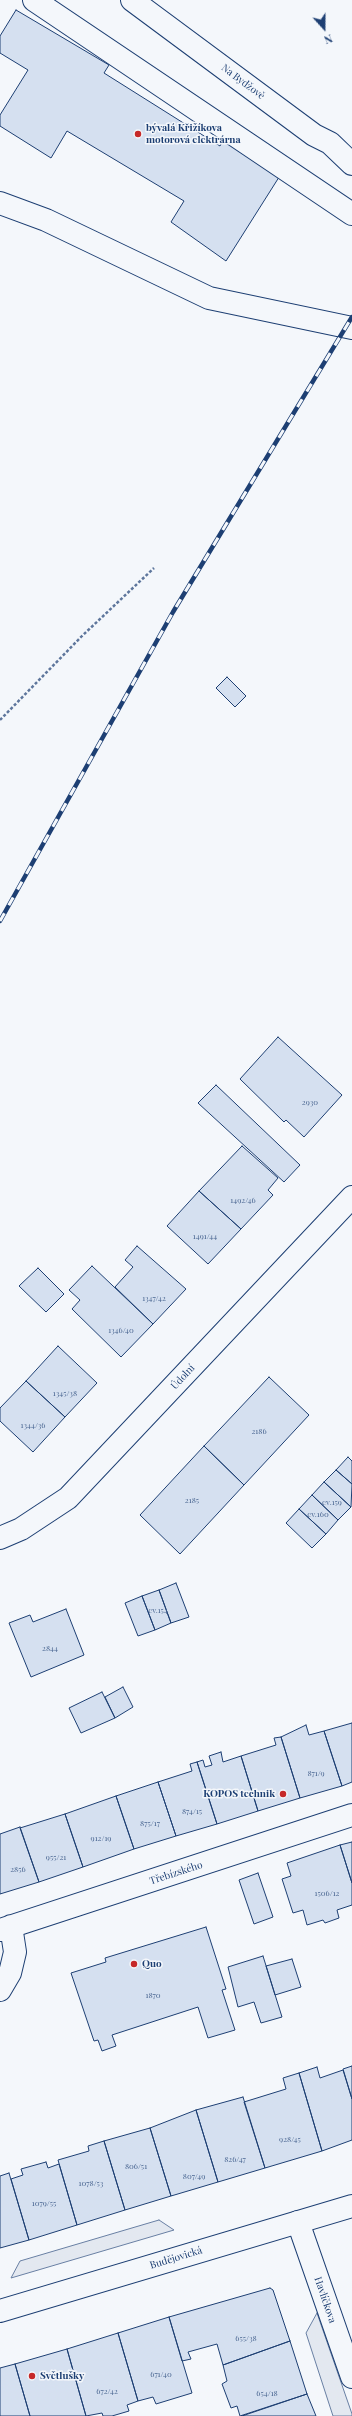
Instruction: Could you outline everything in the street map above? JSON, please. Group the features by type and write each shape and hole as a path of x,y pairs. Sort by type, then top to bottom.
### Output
{"street":[{"path":"34,0 352,214"},
{"name":"Na Bydžově","path":"132,0 314,135 330,143 352,164"},
{"path":"0,203 46,220 209,298 352,328"},
{"name":"Údolní","path":"0,1538 21,1529 68,1498 352,1197"},
{"name":"Třebízského","path":"6,1928 352,1815"},
{"path":"0,1990 10,1972 15,1952 6,1928"},
{"name":"Budějovická","path":"0,2311 352,2206"},
{"name":"Havlíčkova","path":"298,2222 352,2377"}],"path":[{"path":"0,720 82,636 154,568"}],"shaded area":[{"path":"159,2220 174,2230 11,2278 20,2261"},
{"path":"317,2313 352,2416 333,2416 306,2333"}],"building":[{"name":"bývalá Křižíkova motorová elektrárna","path":"16,10 109,65 104,73 220,146 224,138 281,174 226,261 171,222 184,201 67,131 51,158 0,126 0,115 28,70 0,53 0,36"},
{"path":"227,677 246,696 235,707 216,688"},
{"path":"278,1037 342,1095 304,1137 286,1120 284,1122 240,1079"},
{"path":"216,1085 300,1165 284,1182 198,1103"},
{"path":"242,1146 278,1178 268,1190 273,1195 241,1229 199,1191"},
{"path":"199,1191 241,1229 208,1264 167,1226"},
{"path":"137,1246 186,1289 153,1324 115,1287 133,1267 125,1260"},
{"path":"92,1266 153,1324 121,1357 72,1309 80,1300 69,1290"},
{"path":"38,1268 64,1294 46,1312 19,1286"},
{"path":"58,1346 97,1383 65,1417 26,1381"},
{"path":"269,1377 309,1415 244,1485 204,1446"},
{"path":"26,1381 65,1417 33,1452 0,1421 0,1408"},
{"path":"204,1446 244,1485 180,1554 140,1515"},
{"path":"348,1457 352,1461 352,1484 336,1470"},
{"path":"336,1470 352,1484 351,1507 324,1482"},
{"path":"324,1482 351,1507 338,1520 312,1495"},
{"path":"312,1495 338,1520 326,1534 299,1509"},
{"path":"299,1509 326,1534 312,1548 286,1523"},
{"path":"176,1583 189,1617 171,1623 159,1590"},
{"path":"159,1590 171,1623 155,1630 142,1596"},
{"path":"142,1596 155,1630 138,1636 125,1603"},
{"path":"66,1609 84,1655 31,1677 9,1623 30,1615 33,1622"},
{"path":"123,1687 133,1707 115,1718 105,1697"},
{"path":"102,1692 115,1718 81,1733 69,1708"},
{"path":"352,1723 352,1782 342,1786 324,1731"},
{"path":"306,1725 309,1735 324,1731 342,1786 300,1798 281,1737"},
{"path":"281,1737 300,1798 258,1811 241,1756 276,1745 274,1738"},
{"path":"221,1752 223,1762 241,1756 258,1811 217,1824 197,1762 203,1760 205,1767 212,1765 209,1756"},
{"path":"197,1762 217,1824 176,1836 158,1782 192,1771 190,1764"},
{"path":"158,1782 176,1836 134,1849 116,1796"},
{"path":"116,1796 134,1849 83,1867 65,1814"},
{"path":"65,1814 83,1867 39,1882 20,1828"},
{"path":"20,1827 39,1882 0,1894 0,1834"},
{"path":"352,1842 352,1883 340,1845"},
{"path":"340,1845 352,1883 352,1905 337,1910 339,1918 325,1923 323,1920 307,1925 303,1910 293,1913 282,1879 291,1876 287,1863"},
{"path":"258,1873 273,1917 254,1924 239,1880"},
{"path":"206,1927 226,1989 222,1990 235,2030 208,2038 198,2007 112,2035 116,2046 102,2051 98,2040 94,2041 71,1973 106,1962 105,1958"},
{"path":"263,1956 282,2017 261,2023 254,2002 238,2007 228,1967"},
{"path":"292,1959 301,1987 275,1995 266,1966"},
{"path":"352,2066 352,2099 343,2069"},
{"path":"317,2067 320,2078 343,2070 352,2099 352,2140 322,2151 299,2073"},
{"path":"299,2073 322,2151 265,2168 244,2102 286,2089 283,2078"},
{"path":"243,2097 265,2168 218,2182 196,2110"},
{"path":"196,2110 218,2182 171,2196 150,2128"},
{"path":"150,2128 171,2196 125,2210 104,2141"},
{"path":"104,2141 125,2210 77,2225 58,2160 89,2151 88,2146"},
{"path":"46,2162 48,2168 59,2164 77,2225 29,2240 11,2179 23,2175 21,2169"},
{"path":"9,2173 29,2240 0,2248 0,2176"},
{"path":"270,2288 273,2290 290,2341 223,2365 217,2344 188,2352 191,2359 182,2361 169,2317"},
{"path":"169,2317 192,2393 156,2404 153,2397 138,2401 118,2333"},
{"path":"118,2333 138,2401 127,2405 129,2411 112,2416 103,2416 102,2413 86,2416 67,2349"},
{"path":"290,2341 307,2394 240,2416 237,2406 231,2408 222,2384 227,2381 223,2365"},
{"path":"67,2349 86,2416 30,2416 15,2364"},
{"path":"15,2364 30,2416 0,2416 0,2368"},
{"path":"307,2394 316,2416 242,2416"}],"railway":[{"path":"0,921 173,612 352,317"}],"place":[{"name":"bývalá Křižíkova motorová elektrárna","path":"138,134"},
{"name":"KOPOS technik","path":"283,1794"},
{"name":"Quo","path":"134,1964"},
{"name":"Světlušky","path":"32,2376"}]}
